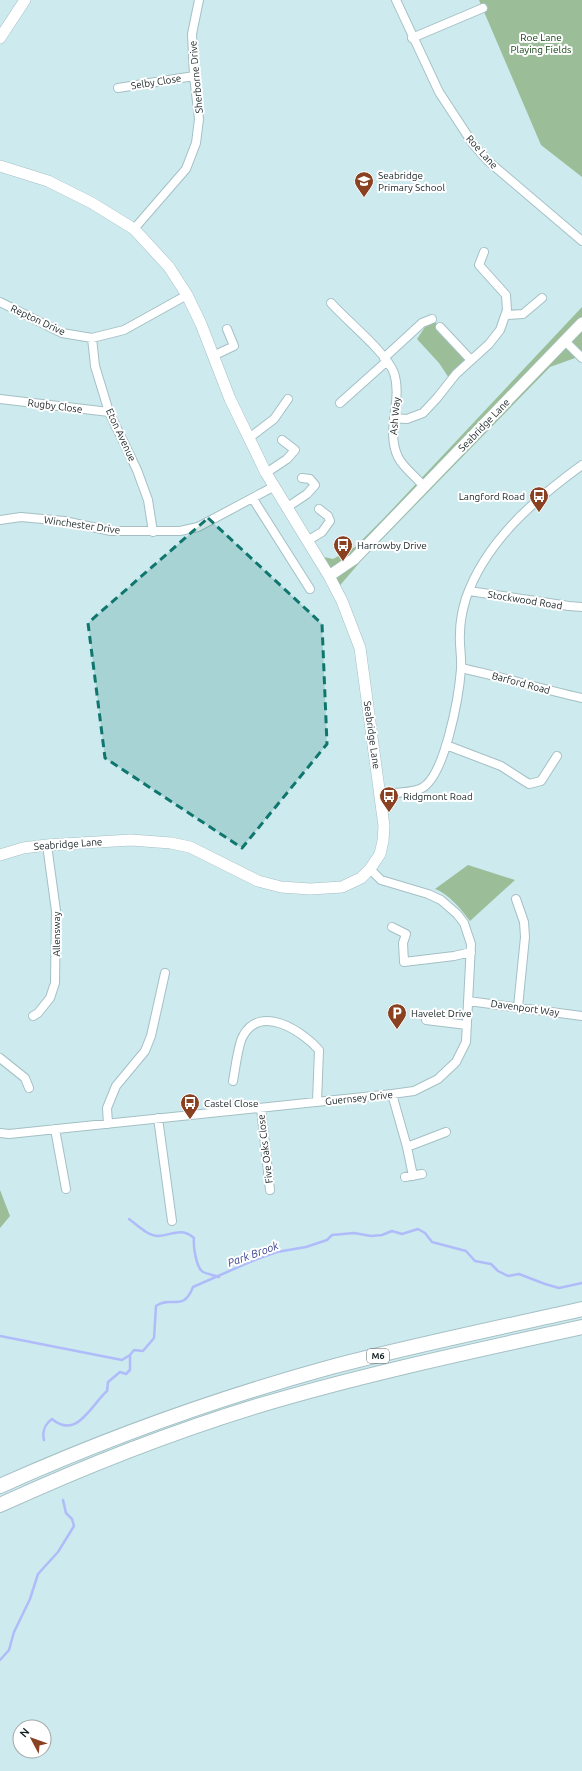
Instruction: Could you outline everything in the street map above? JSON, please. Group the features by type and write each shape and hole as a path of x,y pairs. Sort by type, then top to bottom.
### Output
{"highway":[{"name":"M6","path":"0,1486 72,1455 178,1414 331,1367 582,1309"},
{"name":"M6","path":"0,1505 76,1472 186,1429 258,1406 440,1359 582,1327"}],"street":[{"path":"1,34 25,0"},
{"name":"Sherborne Drive","path":"134,229 186,169 196,143 199,119 194,76 192,34 199,0"},
{"name":"Roe Lane","path":"396,0 412,38 439,92 473,144 488,161 582,241"},
{"path":"412,38 483,8"},
{"name":"Selby Close","path":"118,88 194,76"},
{"path":"0,166 48,181 92,203 134,229 169,267 187,295 201,324 230,399 273,487 329,576"},
{"path":"394,418 407,419 423,413 438,398 456,374 489,344 500,330 506,315 506,295 479,265 484,252"},
{"name":"Repton Drive","path":"0,302 62,333 92,338 124,330 187,295"},
{"path":"506,315 523,314 542,298"},
{"name":"Ash Way","path":"331,303 386,360 393,372 396,383 392,432 398,457 404,467 424,487"},
{"path":"340,403 386,360 422,323 432,319"},
{"name":"Seabridge Lane","path":"0,855 24,848 47,845 131,840 171,843 190,847 258,881 281,887 342,887 361,878 370,869 380,854 384,841 381,794 360,648 342,601 329,576 354,559 582,323"},
{"path":"440,327 470,360"},
{"path":"213,356 234,346 228,329"},
{"name":"Eton Avenue","path":"92,338 96,366 109,412 138,470 148,500 153,532"},
{"path":"565,342 582,358"},
{"name":"Rugby Close","path":"0,399 109,412"},
{"path":"249,438 274,419 288,399"},
{"path":"266,473 287,460 295,450 282,440"},
{"path":"381,794 420,789 433,778 446,745 455,710 461,668 460,631 469,591 474,578 488,554 507,530 558,483 582,465"},
{"path":"286,508 307,494 315,485 310,479 302,478"},
{"name":"Winchester Drive","path":"0,520 21,517 64,521 111,531 180,531 198,527 273,487"},
{"path":"253,499 310,589"},
{"path":"306,541 322,532 330,521 328,516 319,509"},
{"name":"Stockwood Road","path":"469,591 568,606 582,606"},
{"name":"Barford Road","path":"461,668 582,698"},
{"path":"446,745 501,766 529,784 541,782 557,756"},
{"name":"Allensway","path":"33,1016 38,1013 50,998 55,983 56,911 47,845"},
{"name":"Guernsey Drive","path":"0,1132 9,1134 392,1094 414,1091 438,1079 456,1062 466,1042 471,944 464,923 457,914 441,900 428,894 381,880 370,869"},
{"path":"516,899 524,922 525,937 518,1007"},
{"path":"392,926 406,934 403,943 404,962 454,956 471,952"},
{"path":"108,1124 107,1108 116,1086 146,1051 151,1036 165,973"},
{"name":"Davenport Way","path":"468,1001 582,1016"},
{"path":"426,1020 467,1025"},
{"path":"233,1081 243,1036 250,1027 264,1021 281,1023 301,1033 319,1050 317,1102"},
{"path":"0,1058 25,1078 29,1088"},
{"path":"392,1094 408,1147 409,1176 422,1174"},
{"name":"Five Oaks Close","path":"261,1108 270,1190"},
{"path":"158,1118 172,1221"},
{"path":"55,1129 66,1189"},
{"path":"408,1147 446,1132"}],"highlighted area":[{"path":"208,518 322,624 327,744 242,848 105,758 88,623"}],"green space":[{"name":"Roe Lane Playing Fields","path":"479,0 582,0 582,177 541,145"},
{"path":"582,307 582,352 575,358 550,367 360,562 336,590 318,560 324,557 333,559 355,547"},
{"path":"432,319 470,359 451,381 439,363 417,339 427,321"},
{"path":"468,865 515,880 470,921 450,898 435,889"},
{"path":"0,1190 10,1216 0,1228"}],"waterway":[{"path":"129,1219 143,1230 154,1236 181,1232 194,1238 198,1266 203,1272 219,1277"},
{"name":"Park Brook","path":"44,1440 43,1434 45,1428 52,1419 61,1424 69,1425 76,1423 89,1412 107,1391 108,1382 120,1372 126,1374 130,1370 130,1355 134,1350 143,1351 154,1338 156,1306 167,1302 181,1302 189,1295 193,1287 252,1261 277,1252 306,1247 327,1240 332,1235 354,1233 371,1236 382,1235 392,1231 402,1234 418,1229 425,1233 432,1242 466,1251 475,1261 491,1264 498,1271 508,1276 519,1274 559,1288 582,1283"},
{"path":"0,1336 122,1360 130,1355"},
{"name":"Park Brook","path":"0,1660 9,1650 14,1632 30,1599 38,1574 58,1552 74,1526 72,1519 66,1513 63,1500"}],"place":[{"name":"Seabridge Primary School","path":"364,198"},
{"name":"Langford Road","path":"539,513"},
{"name":"Harrowby Drive","path":"343,562"},
{"name":"Ridgmont Road","path":"389,813"},
{"name":"Havelet Drive","path":"397,1030"},
{"name":"Castel Close","path":"190,1120"}]}
